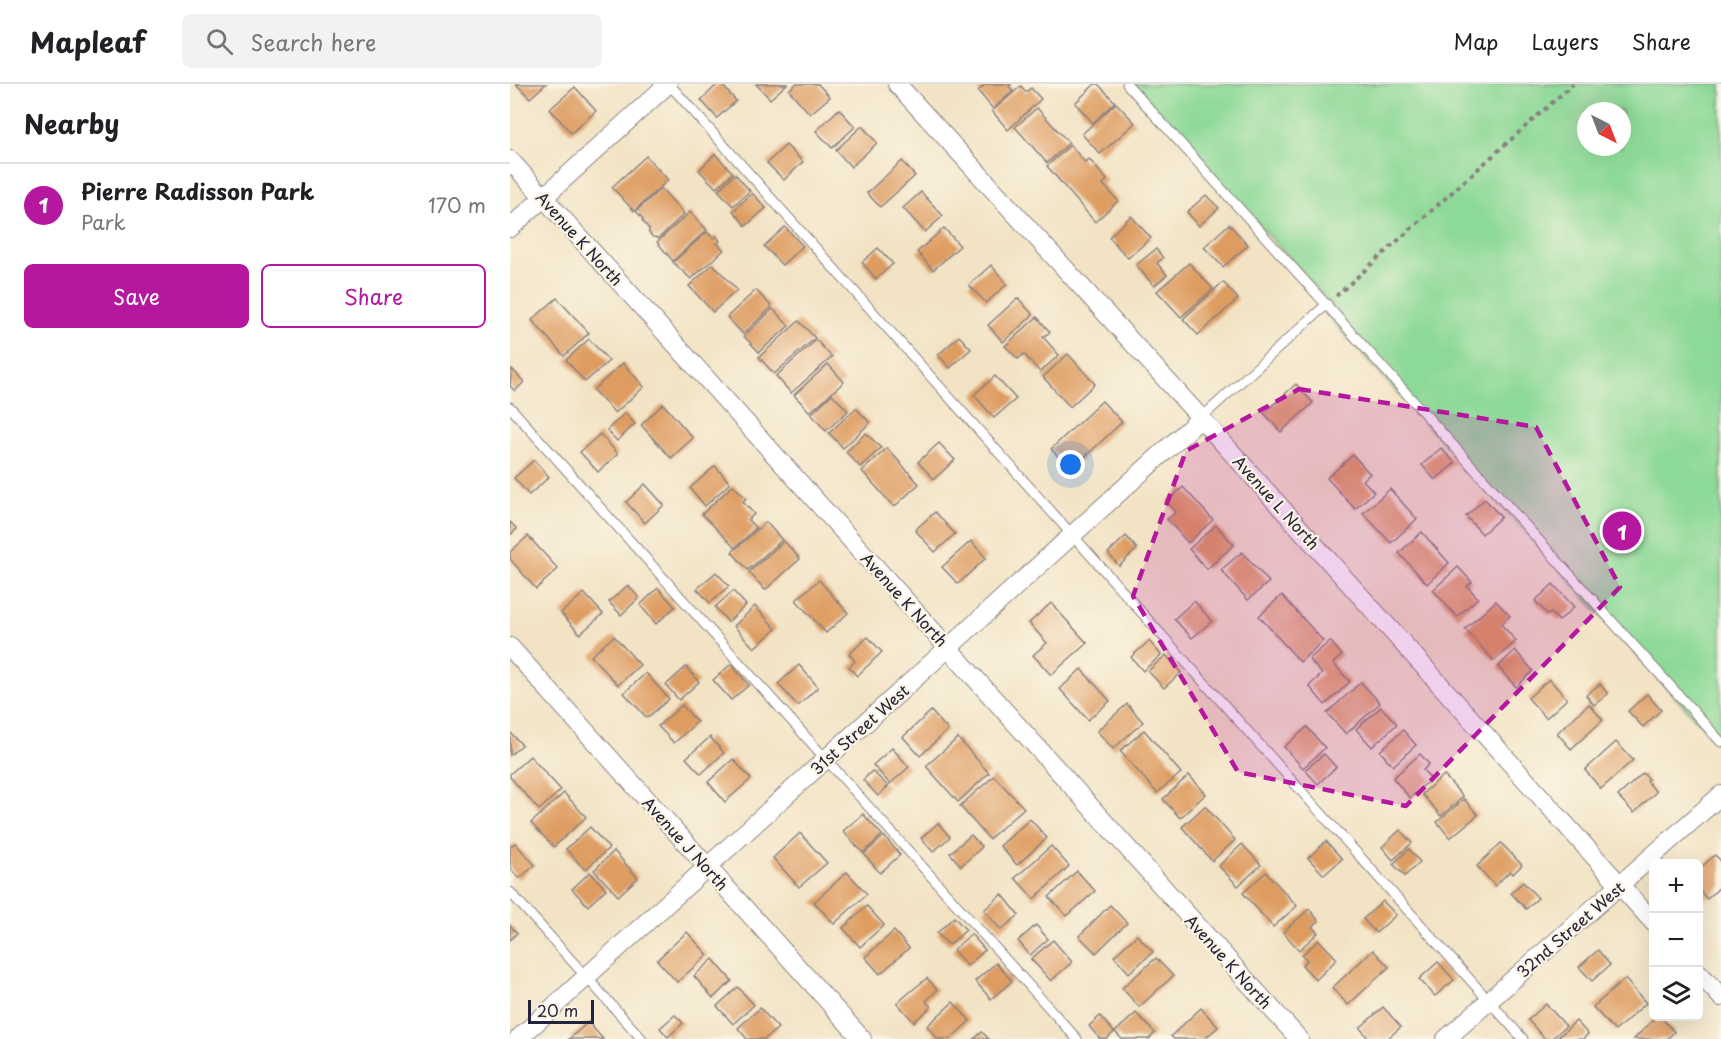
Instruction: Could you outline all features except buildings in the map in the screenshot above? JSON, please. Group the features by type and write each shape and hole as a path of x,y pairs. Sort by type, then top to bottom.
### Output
{"street":[{"path":"510,228 668,84"},
{"name":"Avenue L North","path":"897,84 1201,418 1649,918"},
{"name":"Avenue K North","path":"510,160 1299,1039"},
{"name":"31st Street West","path":"518,1039 1201,418"},
{"name":"Avenue J North","path":"510,647 862,1039"},
{"name":"32nd Street West","path":"1446,1039 1721,795"},
{"path":"1703,977 1721,997"}],"lane":[{"path":"668,84 1523,1039"},
{"path":"1127,84 1721,742"},
{"path":"1201,418 1327,304"},
{"path":"510,406 1077,1039"},
{"path":"510,892 642,1039"}],"path":[{"path":"1327,304 1572,84"}],"highlighted area":[{"path":"1299,389 1536,427 1620,587 1406,806 1238,772 1133,596 1186,451"}],"green space":[{"path":"1133,84 1721,84 1721,747 1326,314 1333,307"}],"place":[{"name":"Pierre Radisson Park","path":"1622,531"}]}
